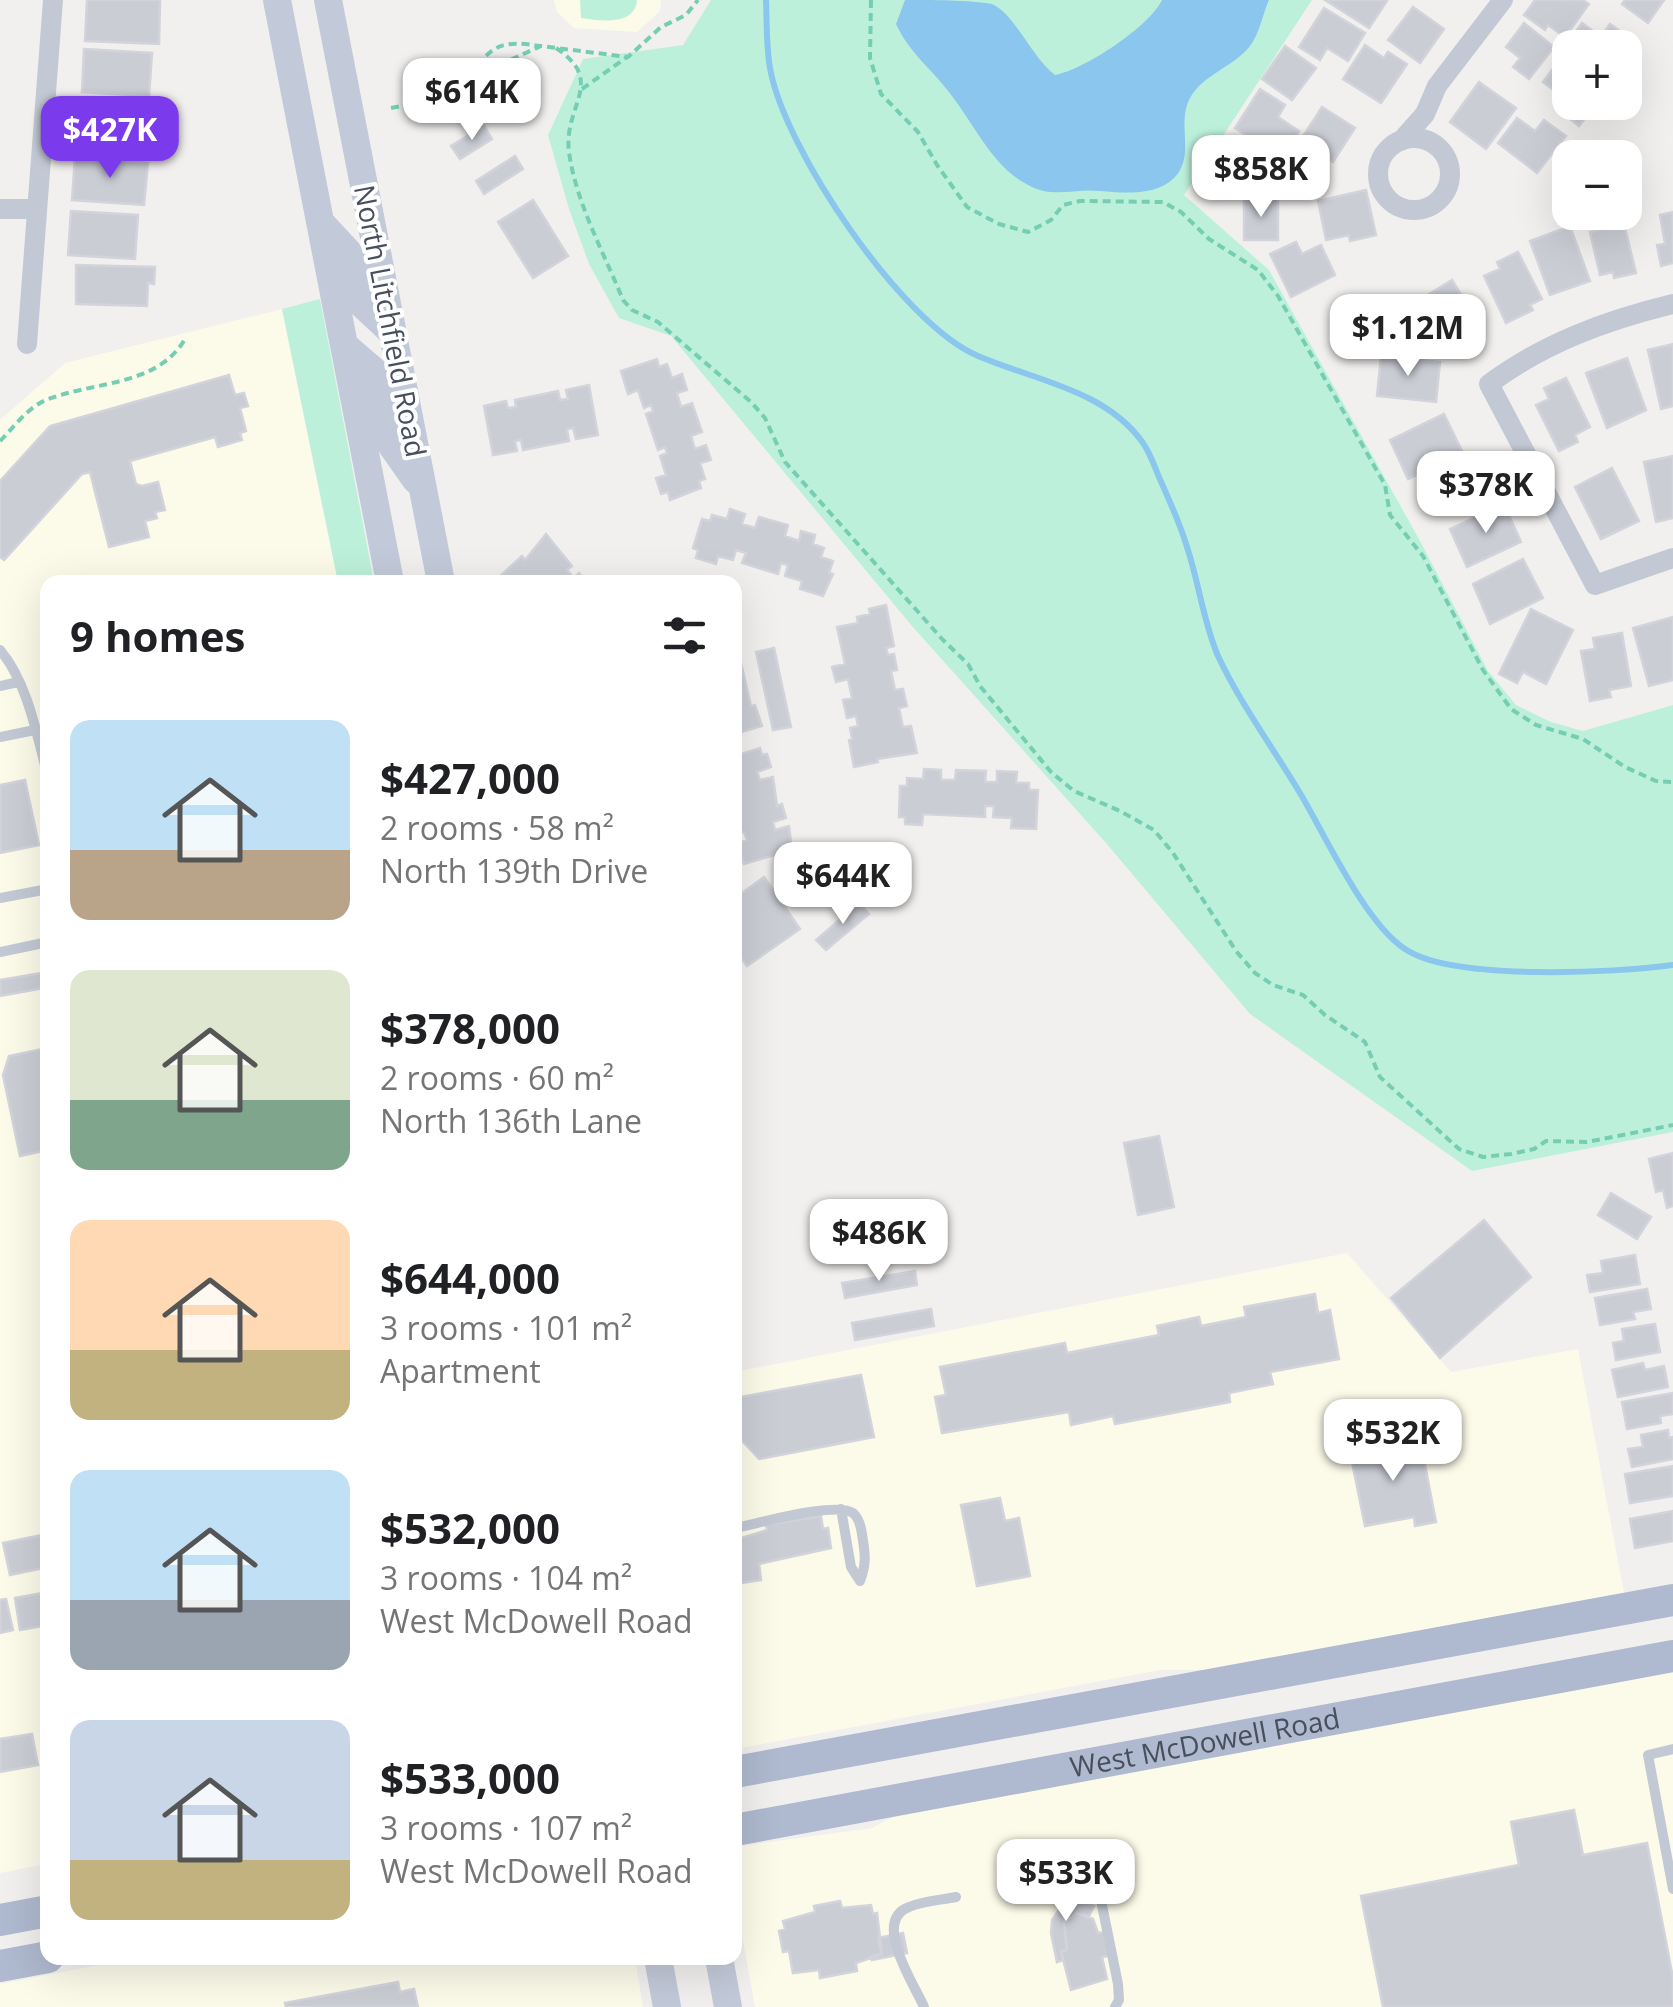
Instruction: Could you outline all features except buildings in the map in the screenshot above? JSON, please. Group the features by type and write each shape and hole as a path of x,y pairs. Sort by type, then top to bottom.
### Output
{"main road":[{"name":"North Litchfield Road","path":"278,0 389,575"},
{"name":"North Litchfield Road","path":"328,0 440,575"},
{"path":"320,222 348,252 361,303 392,332"},
{"path":"345,346 374,372 382,391 392,446 423,489"},
{"name":"West McDowell Road","path":"742,1771 1673,1600"},
{"name":"West McDowell Road","path":"742,1829 1673,1656"},
{"path":"1308,1667 1320,1722"},
{"path":"0,1920 40,1912"},
{"path":"0,1966 40,1958"},
{"path":"659,1965 667,2007"},
{"path":"719,1965 728,2007"}],"street":[{"path":"27,344 53,0"},
{"path":"1425,114 1437,146 1448,161 1448,186 1434,205 1409,210 1388,198 1378,178 1383,157 1425,114 1437,86 1502,0"},
{"path":"1400,141 1420,138 1437,146"},
{"path":"0,209 36,209"},
{"path":"1673,304 1629,314 1576,334 1518,362 1490,384 1595,585 1673,558"}],"lane":[{"path":"0,650 11,663 40,748"},
{"path":"0,686 18,682"},
{"path":"0,737 35,730"},
{"path":"0,898 40,890"},
{"path":"0,952 40,944"},
{"path":"742,1527 841,1509 854,1514 860,1523 867,1562 860,1580 851,1568 841,1509"},
{"path":"1673,1748 1648,1754 1673,1889"},
{"path":"1093,1861 1118,1984 1119,2000 1115,2007"},
{"path":"924,2007 904,1972 893,1928 898,1914 907,1907 956,1896"}],"path":[{"path":"582,90 661,27 686,15 698,0"},
{"path":"871,0 870,58 882,94 918,132 967,207 999,224 1028,232 1052,220 1063,205 1080,201 1162,202 1182,212 1209,239 1258,270 1278,296 1385,485 1390,515 1423,556 1483,670 1511,709 1536,725 1583,740 1656,781 1673,782"},
{"path":"470,77 482,57 499,45 517,42 628,57"},
{"path":"392,108 416,103 541,46"},
{"path":"556,48 574,60 582,74 582,90 570,118 569,150 578,191 623,300 632,310 658,322 766,418 785,462 968,664 980,686 1051,772 1074,791 1154,830 1174,853 1236,951 1255,973 1273,985 1302,995 1365,1042 1380,1076 1459,1149 1482,1157 1510,1154 1534,1149 1546,1141 1587,1142 1673,1125"},
{"path":"0,441 44,400 155,371 178,352 185,339"}],"shaded area":[{"path":"554,0 661,0 660,11 637,32 574,28 557,12"},
{"path":"282,309 337,575 40,575 40,1865 0,1873 0,420 65,363"},
{"path":"1347,1253 1451,1372 1578,1349 1624,1593 1215,1670 1160,1670 742,1748 742,1371"},
{"path":"1673,1670 1673,2007 755,2007 742,1936 742,1846 872,1828 906,1810"},
{"path":"99,1965 636,1965 643,2007 0,2007 0,1984"}],"green space":[{"path":"580,0 637,0 635,8 624,18 607,20 581,18"},
{"path":"711,0 1312,0 1184,195 1269,270 1488,671 1516,705 1551,722 1583,731 1673,705 1673,1132 1472,1171 1250,1014 1106,843 912,626 671,336 619,318 589,264 548,135 583,59 683,45"},
{"path":"320,299 373,575 337,575 282,309"}],"water":[{"path":"905,0 992,4 1009,17 1055,75 1082,65 1115,45 1144,22 1162,0 1269,0 1246,51 1203,82 1190,98 1185,118 1184,160 1174,178 1149,191 1129,193 1049,192 1032,187 1007,170 901,34 896,24"}],"waterway":[{"path":"766,0 770,68 780,102 822,186 882,272 948,338 978,356 1089,399 1128,425 1143,443 1181,529 1218,656 1347,877 1390,937 1428,959 1495,970 1575,972 1673,965"}]}
